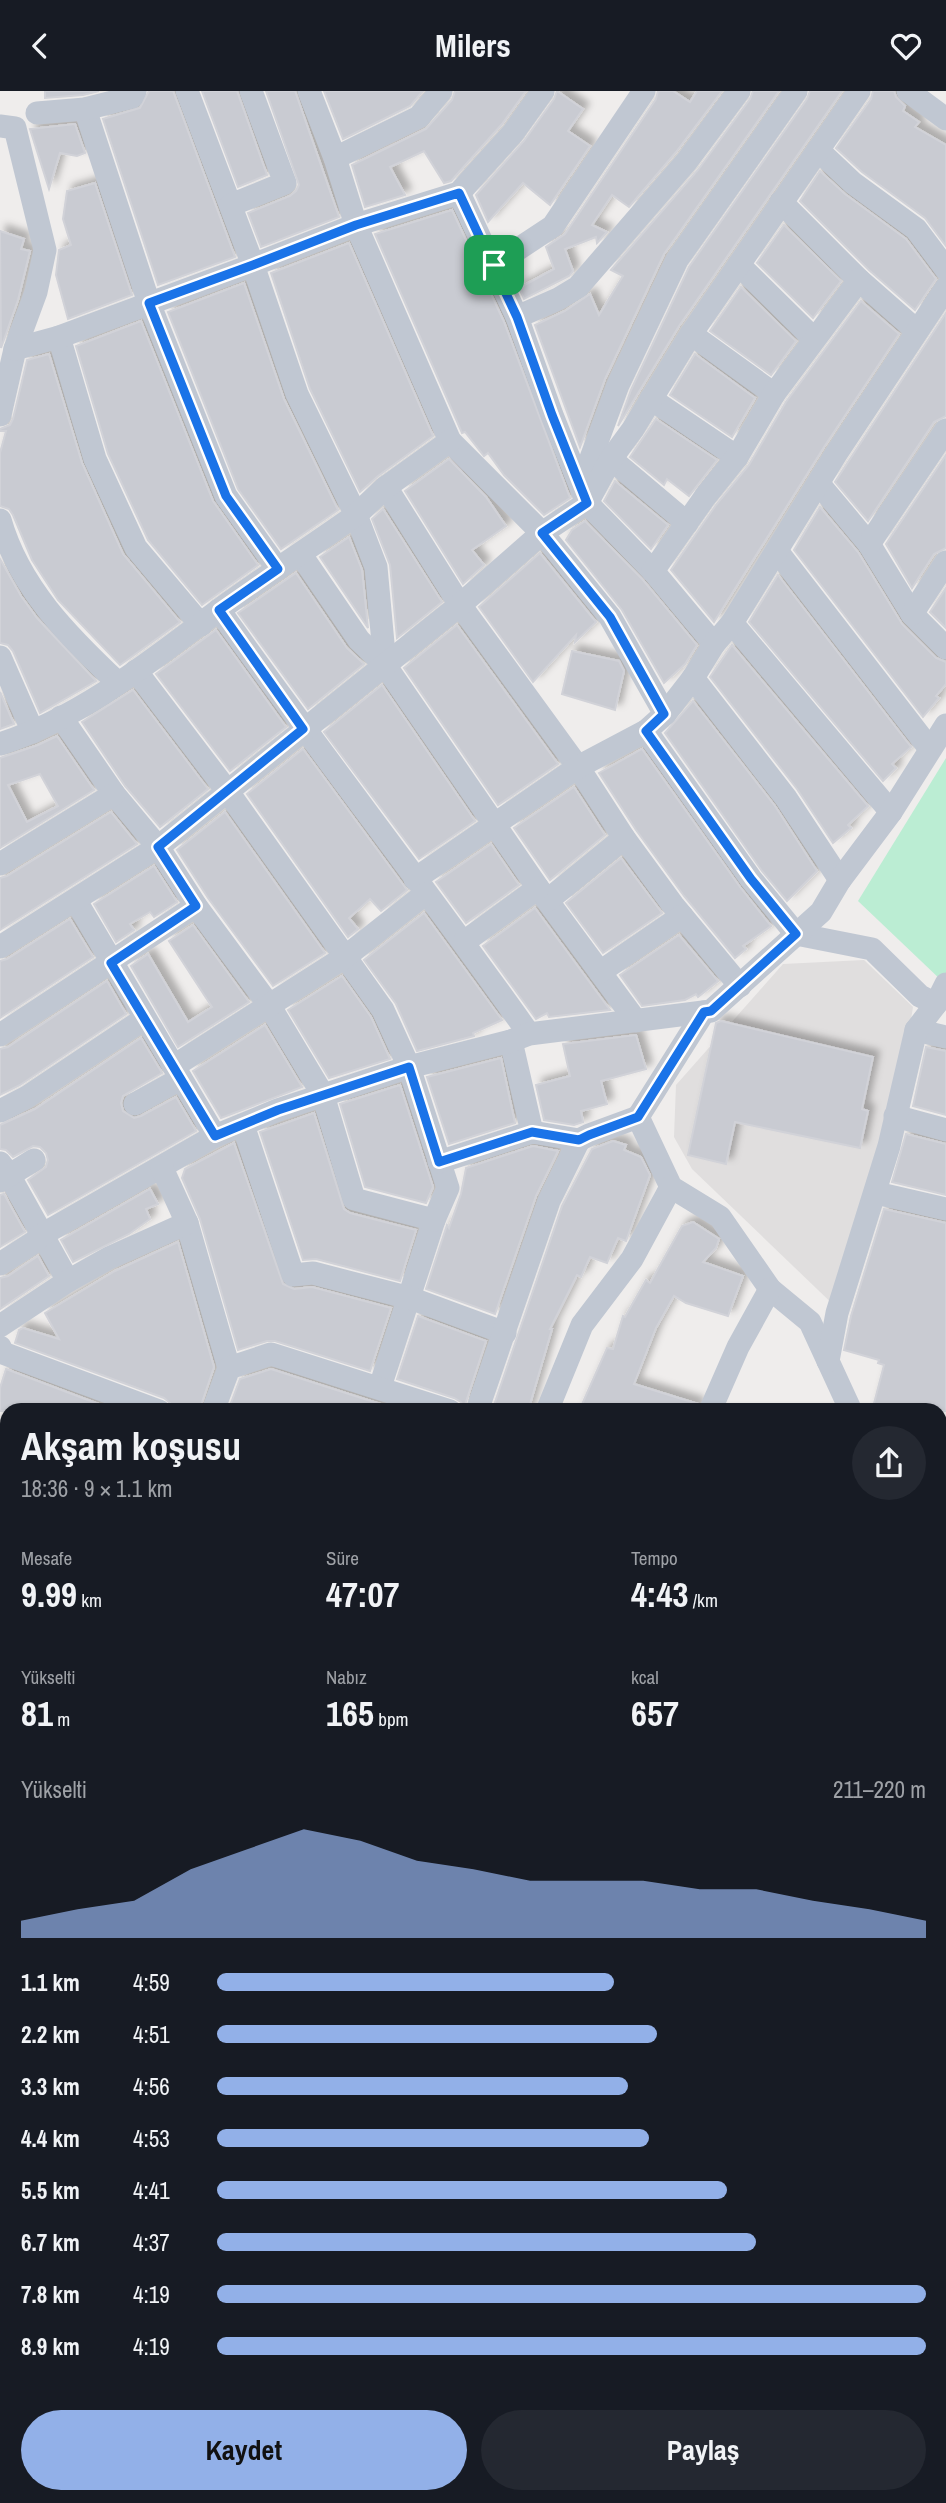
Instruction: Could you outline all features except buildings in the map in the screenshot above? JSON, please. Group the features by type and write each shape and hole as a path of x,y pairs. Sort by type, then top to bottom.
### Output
{"street":[{"path":"0,415 15,349 36,292 45,250 8,127 37,102 85,109 132,96 135,91"},
{"path":"187,91 253,265 298,394 356,515 376,567 385,665"},
{"path":"231,205 285,183 251,91"},
{"path":"309,91 335,158 356,225 450,441 542,533 610,617 664,714"},
{"path":"335,158 419,117 441,91"},
{"path":"15,349 59,337 356,225 459,193 513,133 543,91"},
{"path":"494,265 553,226 644,91"},
{"path":"517,317 558,299 578,286 687,161 739,91"},
{"path":"587,503 592,458 618,385 677,260 796,91"},
{"path":"0,947 158,847 460,605 542,533 587,503 611,459 691,334 859,91"},
{"path":"918,93 946,119"},
{"path":"85,109 149,303 226,496 278,569"},
{"path":"135,1104 270,1005 345,957 420,886 495,824 578,767 646,731 664,714 693,678 714,644 732,622 945,286 916,229 853,183 818,150"},
{"path":"459,193 517,317 587,503 653,571 714,644"},
{"path":"781,202 859,280 917,331"},
{"path":"739,265 814,339"},
{"path":"653,571 737,457 774,394 859,280"},
{"path":"691,334 774,394"},
{"path":"59,337 94,459 136,548 201,625"},
{"path":"651,399 737,457"},
{"path":"869,544 946,431"},
{"path":"0,744 33,732 127,677 356,515 386,487 450,441"},
{"path":"611,459 687,523"},
{"path":"819,484 869,544 912,614 946,648"},
{"path":"386,487 460,605 578,767 624,838 682,916 740,986"},
{"path":"0,520 8,548 32,590 81,648 127,677 228,792 383,1010 409,1067 448,1188 434,1220 380,1387"},
{"path":"777,551 930,749"},
{"path":"300,555 359,639 385,665 543,894 635,1021"},
{"path":"912,614 946,562"},
{"path":"219,610 303,729 464,942 519,1038 532,1132"},
{"path":"732,622 891,812"},
{"path":"0,657 33,732"},
{"path":"693,678 786,797 840,880"},
{"path":"61,717 114,794 158,847 196,906 270,1005 323,1095 354,1199 434,1220"},
{"path":"0,1263 43,1235 215,1136 278,1110 409,1067 519,1038 711,1011 821,912 840,880 891,812 946,725"},
{"path":"646,731 751,879 796,934 872,949 920,996 941,994"},
{"path":"0,864 114,794"},
{"path":"464,942 543,894 624,838"},
{"path":"76,901 215,1136"},
{"path":"0,1035 196,906"},
{"path":"600,972 682,916"},
{"path":"828,1361 836,1313 876,1193 916,1030 941,994"},
{"path":"439,1162 532,1132 579,1140 638,1117 704,1012"},
{"path":"0,1111 27,1097 144,1019"},
{"path":"916,1030 946,1037"},
{"path":"895,1116 946,1130"},
{"path":"638,1117 671,1187 720,1217 771,1289 810,1322 847,1403"},
{"path":"243,1125 293,1275 313,1273 410,1298 505,1333"},
{"path":"480,1403 549,1201 579,1140"},
{"path":"34,1160 3,1173 43,1235 68,1281"},
{"path":"162,1168 187,1223 229,1368 216,1403"},
{"path":"550,1403 582,1325 632,1259 671,1187"},
{"path":"876,1193 946,1209"},
{"path":"0,1326 68,1281 110,1258 187,1223"},
{"path":"714,1403 738,1347 771,1289"},
{"path":"1,1354 137,1403"},
{"path":"229,1368 271,1354 427,1403"}],"shaded area":[{"path":"864,960 913,1007 891,1142 842,1313 692,1169 674,1137 676,1085 783,964"}],"green space":[{"path":"946,758 946,973 942,981 858,901"}],"route":[{"path":"459,193 494,265 517,317 587,503 542,533 610,617 664,714 646,731 751,879 796,934 711,1011 704,1012 638,1117 579,1140 532,1132 439,1162 409,1067 278,1110 215,1136 111,963 196,906 158,847 303,729 219,610 278,569 226,496 149,303 356,225 459,193"}]}
